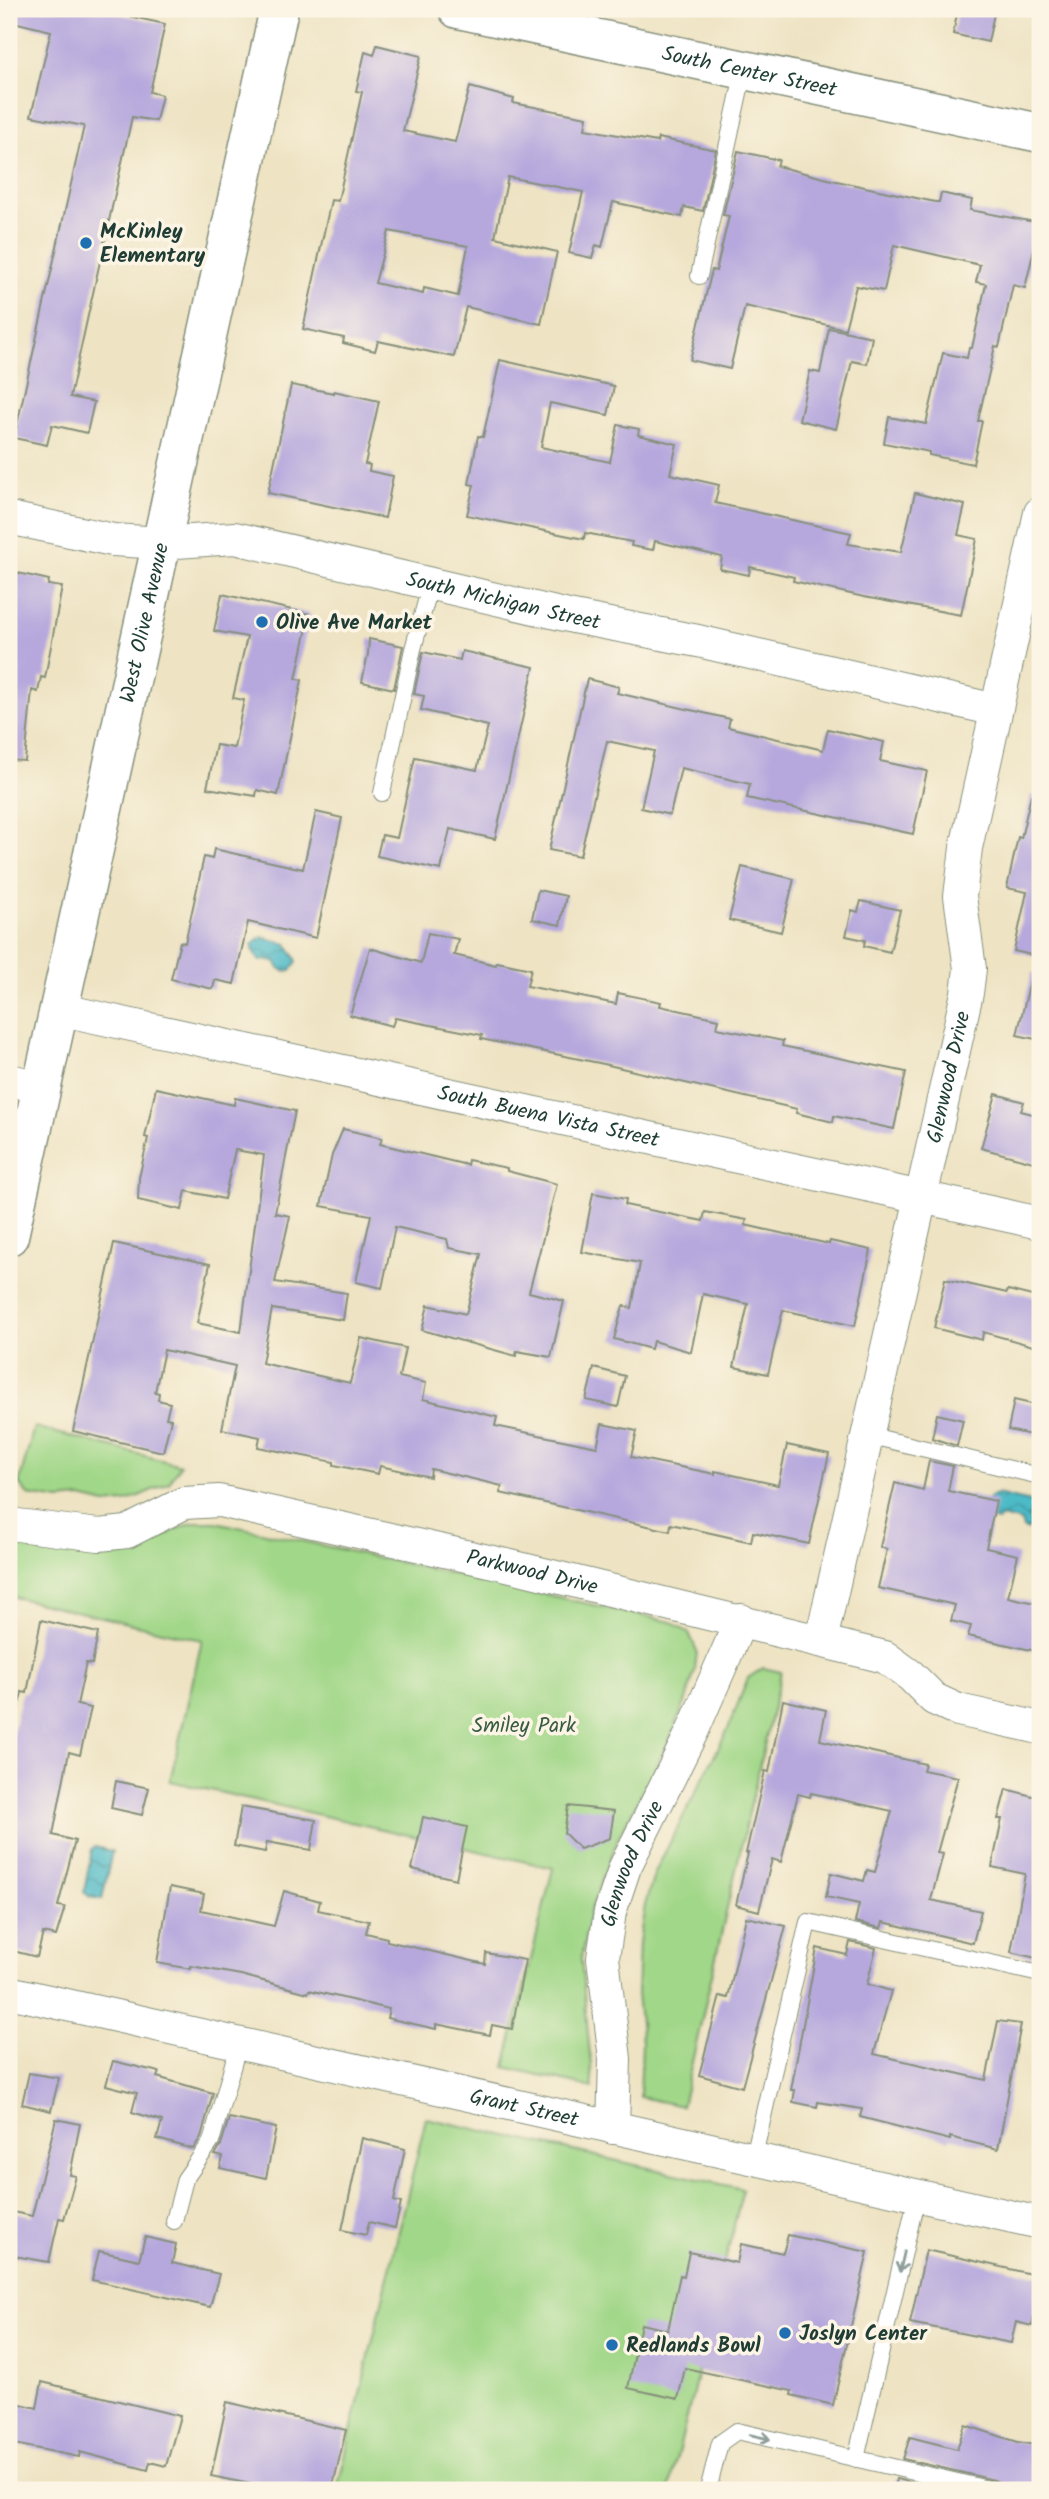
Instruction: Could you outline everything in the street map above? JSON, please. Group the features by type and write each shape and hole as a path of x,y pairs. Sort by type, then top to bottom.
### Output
{"street":[{"name":"West Olive Avenue","path":"9,1236 25,1083 58,1009 279,9"},
{"name":"South Center Street","path":"458,9 1040,133"},
{"name":"Glenwood Drive","path":"821,1642 967,993 970,969 960,896 966,848 1040,513"},
{"name":"South Michigan Street","path":"9,518 113,540 162,543 235,538 573,617 698,641 996,710"},
{"name":"South Buena Vista Street","path":"58,1009 1040,1223"},
{"name":"Parkwood Drive","path":"9,1524 99,1535 127,1532 184,1503 219,1501 741,1620 885,1657 911,1676 934,1699 958,1710 1040,1728"},
{"name":"Glenwood Drive","path":"613,2128 615,2059 603,1958 610,1912 625,1867 693,1730 741,1620"},
{"name":"Grant Street","path":"9,1992 1040,2223"}],"lane":[{"path":"699,276 744,70"},
{"path":"382,793 413,649 431,583"},
{"path":"867,1436 1040,1476"},
{"path":"753,2160 808,1922 1040,1974"},
{"path":"174,2221 184,2179 211,2142 239,2043"},
{"path":"856,2459 917,2196"},
{"path":"708,2490 720,2443 737,2431 992,2490"}],"green space":[{"path":"34,1427 180,1465 169,1483 125,1502 106,1504 81,1498 60,1500 28,1495 19,1484"},
{"name":"Smiley Park","path":"197,1522 216,1522 671,1622 689,1633 697,1651 695,1670 685,1703 668,1743 618,1838 590,1912 581,1959 593,2088 505,2067 553,1868 170,1781 202,1640 9,1596 10,1541 75,1554 109,1556 139,1550"},
{"path":"763,1668 781,1672 682,2106 640,2097 642,2042 637,1994 639,1942 645,1905 655,1872 728,1729 748,1678"},
{"path":"426,2118 743,2189 669,2490 337,2490"}],"water":[{"path":"262,937 287,944 297,961 291,971 278,967 276,961 259,960 252,945"},
{"path":"997,1494 1034,1503 1029,1518 1032,1526 1026,1530 1021,1522 1002,1517 998,1521 991,1519 985,1503"},
{"path":"95,1847 112,1851 102,1899 90,1897 84,1892 92,1849"}],"building":[{"path":"9,9 96,9 165,24 150,92 162,95 156,121 132,117 70,397 94,402 87,433 52,425 47,445 14,438 84,126 31,116 51,31 9,21"},
{"path":"958,9 995,9 988,42 953,34"},
{"path":"377,45 421,56 403,131 455,142 470,87 514,99 513,103 587,117 585,129 657,142 658,138 716,150 703,211 684,207 682,217 613,202 602,247 596,245 592,258 569,253 583,192 508,177 495,237 557,252 541,324 466,307 454,357 378,341 375,351 343,343 344,338 303,329 331,200 338,201 362,92 356,91 365,52 374,55","holes":["389,231 468,246 458,296 424,288 423,294 375,283"]},
{"path":"738,151 779,160 777,166 935,202 939,202 941,193 972,200 970,210 1040,223 1025,288 1013,285 999,347 995,346 978,421 982,421 973,464 884,443 889,417 926,424 943,353 967,358 969,348 972,348 986,284 976,282 980,265 894,245 884,291 856,286 845,329 745,306 730,369 690,360 712,270 716,271 729,216 723,215"},
{"path":"829,328 872,337 867,364 852,361 836,429 799,420 810,371 820,373"},
{"path":"500,360 614,386 608,415 550,403 541,447 610,462 618,425 639,429 638,435 677,444 670,474 719,485 715,503 851,533 848,544 901,552 915,493 965,505 958,535 977,539 961,615 793,581 794,577 750,567 749,575 720,569 722,557 655,541 653,550 631,546 632,542 585,533 584,539 467,515 474,485 469,484 478,436 483,437"},
{"path":"291,385 379,401 365,464 370,465 369,471 393,476 385,518 268,493"},
{"path":"9,571 49,580 48,585 62,587 45,678 41,677 38,692 32,690 25,761 9,760"},
{"path":"222,594 310,614 296,679 302,680 278,795 257,790 256,796 207,788 216,745 234,748 244,700 233,698 247,637 214,631"},
{"path":"369,639 403,646 394,689 362,682"},
{"path":"462,651 534,667 495,839 450,829 441,870 377,856 382,835 397,838 415,757 477,770 488,726 421,710 424,696 414,694 423,652 460,660"},
{"path":"587,679 619,687 617,693 730,719 728,727 823,750 828,729 884,742 880,761 927,771 913,834 747,798 750,784 681,768 670,815 641,808 654,751 607,741 580,856 549,850"},
{"path":"1031,795 1040,796 1040,957 1014,951 1027,892 1007,888"},
{"path":"316,812 342,818 316,938 248,922 234,984 215,980 213,989 171,979 180,942 185,943 204,857 212,859 214,849 303,869"},
{"path":"742,867 794,879 781,932 729,920"},
{"path":"538,890 566,896 560,925 532,919"},
{"path":"861,901 900,910 890,952 864,946 865,940 846,936 852,910 858,912"},
{"path":"428,933 458,939 454,955 496,965 497,962 531,969 527,986 616,1004 618,993 661,1002 660,1006 719,1019 717,1028 783,1041 782,1046 906,1072 894,1129 834,1116 833,1122 796,1113 797,1109 604,1064 481,1039 482,1035 395,1018 392,1026 350,1015 370,948 421,963"},
{"path":"1032,973 1040,974 1040,1040 1017,1035"},
{"path":"156,1088 234,1105 235,1098 295,1111 275,1213 290,1216 275,1282 347,1293 343,1320 272,1309 262,1363 350,1383 361,1338 405,1348 399,1377 426,1383 423,1399 497,1417 495,1426 597,1447 602,1424 637,1431 631,1457 778,1485 787,1445 829,1454 809,1544 753,1532 751,1542 671,1524 670,1531 500,1493 502,1486 431,1469 430,1477 380,1466 378,1474 258,1447 260,1437 222,1429 235,1366 164,1350 155,1392 159,1393 158,1400 170,1403 166,1418 171,1419 163,1452 73,1431 114,1243 210,1264 197,1323 241,1332 264,1155 235,1150 224,1199 186,1191 182,1210 138,1200 139,1178 148,1138 145,1137"},
{"path":"996,1094 1024,1102 1021,1111 1040,1116 1040,1164 981,1148"},
{"path":"343,1129 382,1138 380,1144 467,1165 468,1160 507,1168 507,1171 557,1184 529,1292 564,1301 551,1357 517,1351 516,1356 422,1330 428,1305 466,1314 481,1254 449,1248 447,1239 395,1227 382,1288 356,1282 371,1215 321,1206 332,1155"},
{"path":"593,1193 626,1199 625,1205 703,1221 705,1212 747,1220 745,1225 829,1244 830,1241 871,1250 855,1326 783,1310 768,1374 734,1367 748,1304 703,1294 691,1352 653,1341 651,1349 614,1339 623,1306 632,1308 640,1263 582,1252"},
{"path":"945,1279 1040,1298 1040,1348 983,1332 982,1340 934,1328"},
{"path":"594,1368 625,1376 618,1407 586,1400"},
{"path":"1014,1400 1040,1406 1036,1436 1008,1430"},
{"path":"937,1414 963,1420 957,1446 932,1438"},
{"path":"929,1461 953,1466 948,1491 996,1501 986,1548 1018,1555 1008,1597 1040,1604 1040,1652 968,1636 971,1626 951,1621 955,1605 878,1588 887,1549 880,1547 895,1483 923,1490"},
{"path":"41,1620 98,1633 92,1664 86,1663 77,1705 91,1708 80,1755 69,1752 53,1835 75,1841 58,1906 65,1907 56,1936 43,1933 37,1957 9,1950 9,1749 22,1692 27,1693"},
{"path":"783,1700 826,1710 820,1740 925,1764 923,1770 958,1777 937,1853 943,1854 931,1900 981,1911 973,1943 883,1922 881,1928 855,1922 859,1904 826,1897 831,1873 864,1881 867,1870 875,1872 892,1811 811,1793 810,1797 798,1794 781,1862 772,1859 759,1911 736,1905 765,1771 769,1772"},
{"path":"116,1781 149,1788 142,1815 111,1808"},
{"path":"1006,1789 1040,1798 1040,1959 1011,1952 1025,1874 992,1867 1002,1819 998,1819"},
{"path":"568,1806 614,1811 610,1838 580,1849 564,1833"},
{"path":"241,1807 316,1820 311,1850 267,1842 265,1852 234,1846"},
{"path":"423,1817 467,1827 456,1879 412,1869"},
{"path":"170,1887 204,1894 201,1910 274,1926 284,1891 320,1901 318,1910 369,1921 366,1933 387,1938 387,1941 485,1964 486,1953 525,1960 512,2029 492,2025 490,2035 436,2024 436,2029 387,2018 389,2009 309,1990 308,1993 241,1975 157,1963"},
{"path":"746,1917 786,1926 742,2087 699,2075 720,1996 728,1998"},
{"path":"850,1942 876,1948 867,1984 891,1991 874,2054 986,2080 998,2021 1021,2024 998,2149 860,2117 862,2109 818,2102 817,2107 793,2102 795,2090 791,2090 817,1948 847,1955"},
{"path":"113,2061 159,2072 157,2077 213,2093 201,2137 193,2149 157,2139 162,2121 132,2112 137,2093 106,2085"},
{"path":"29,2073 59,2078 51,2111 22,2104"},
{"path":"229,2118 276,2128 266,2178 220,2168 223,2157 215,2155"},
{"path":"56,2119 80,2124 70,2175 76,2176 64,2219 59,2218 49,2262 9,2255 9,2211 32,2216"},
{"path":"362,2138 405,2149 394,2201 401,2203 395,2228 369,2222 366,2235 342,2230"},
{"name":"Joslyn Center","path":"788,2235 868,2252 833,2405 791,2395 792,2391 685,2368 678,2399 628,2388 641,2324 668,2330 680,2275 684,2276 689,2252 737,2263 741,2244 783,2253"},
{"path":"145,2237 176,2244 172,2263 219,2274 210,2307 92,2280 99,2251 139,2260"},
{"path":"926,2250 1040,2276 1032,2326 1016,2322 1011,2343 910,2323"},
{"path":"42,2382 180,2416 166,2466 150,2462 148,2470 80,2452 79,2457 9,2443 9,2401 37,2408"},
{"path":"227,2402 346,2430 332,2490 280,2490 211,2476"},
{"path":"965,2425 1040,2446 1036,2490 1002,2490 1000,2483 994,2480 903,2459 910,2437 957,2449"},
{"path":"896,2479 947,2490 893,2490"}],"place":[{"name":"McKinley Elementary","path":"86,243"},
{"name":"Olive Ave Market","path":"262,622"},
{"name":"Joslyn Center","path":"785,2333"},
{"name":"Redlands Bowl","path":"612,2345"}]}
